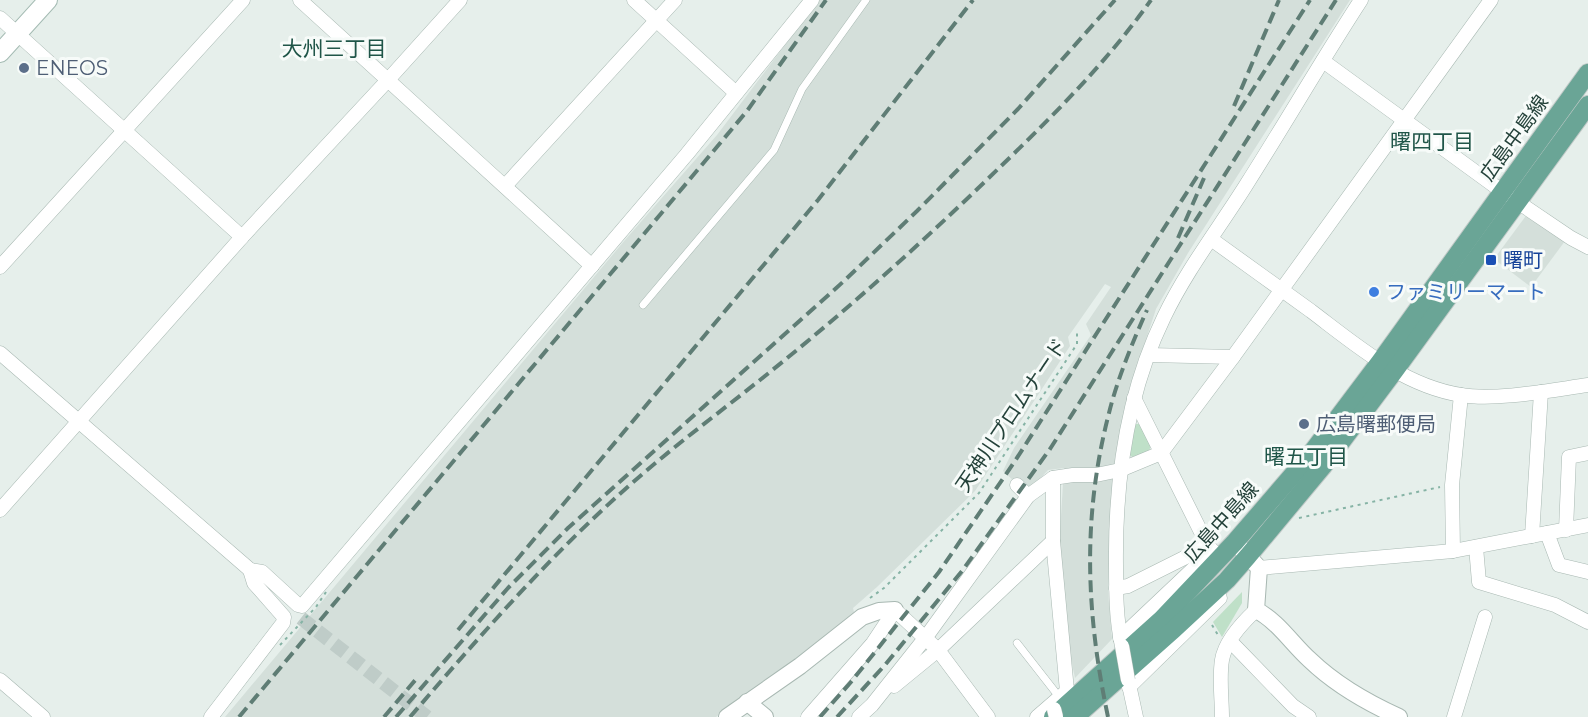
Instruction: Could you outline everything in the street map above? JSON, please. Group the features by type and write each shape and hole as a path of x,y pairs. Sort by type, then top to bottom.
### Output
{"main road":[{"path":"0,53 48,0"},
{"name":"広島中島線","path":"1075,717 1227,580 1323,466 1388,366 1510,197 1588,73"},
{"name":"広島中島線","path":"1510,197 1588,105"},
{"name":"広島中島線","path":"1055,709 1162,619 1214,552 1247,555"}],"street":[{"path":"0,267 243,0"},
{"path":"300,0 592,266"},
{"path":"0,510 242,237 460,0"},
{"path":"634,0 736,93"},
{"path":"505,186 675,0"},
{"path":"250,570 262,572 298,605 302,606 592,266 812,0"},
{"path":"1136,717 1121,642 1115,542 1120,470 1134,398 1163,318 1180,287 1360,0"},
{"path":"872,705 926,637 1028,496 1053,478 1096,475 1120,470 1161,453 1282,290 1491,0"},
{"path":"0,18 242,237"},
{"path":"1323,62 1510,197 1588,248"},
{"path":"1211,239 1388,366 1419,383 1461,395 1490,396 1588,385"},
{"path":"0,352 250,570 301,618"},
{"path":"1149,355 1233,357"},
{"path":"1532,536 1541,392"},
{"path":"1454,551 1452,485 1461,395"},
{"path":"1134,398 1214,552"},
{"path":"1566,530 1569,457 1588,453"},
{"path":"1036,717 1055,709 1067,691 1053,541 1053,478"},
{"path":"1017,485 1028,496"},
{"path":"1399,717 1343,686 1312,662 1269,618 1256,610 1247,555 1454,551 1588,525"},
{"path":"1547,533 1560,565 1588,572"},
{"path":"859,717 938,650 1053,541"},
{"path":"1476,546 1479,582 1555,605 1588,622"},
{"path":"1116,588 1128,586 1214,552"},
{"path":"1121,642 1214,552"},
{"path":"210,717 283,623 284,617 254,583 250,570"},
{"path":"1128,684 1221,598 1227,580"},
{"path":"808,717 873,643 895,610"},
{"path":"727,717 800,666 862,617 879,611 895,610 938,650 988,717"},
{"path":"1222,717 1222,659 1225,642 1256,610"},
{"path":"1454,717 1485,617"},
{"path":"1225,642 1293,706 1309,717"},
{"path":"0,680 36,715"},
{"path":"747,702 765,717"}],"lane":[{"path":"643,305 774,150 802,89 866,0"},
{"path":"1017,643 1055,709"}],"path":[{"name":"天神川プロムナード","path":"867,601 884,588 979,493 1077,344 1077,332"},
{"path":"1292,520 1452,485"},
{"path":"280,645 316,607 326,592"},
{"path":"1209,619 1225,642"}],"shaded area":[{"path":"819,0 1350,0 1188,253 1156,309 1130,388 1110,539 1108,591 1112,639 1075,678 1063,620 1059,548 1064,468 1048,470 1027,493 1003,471 1014,448 1091,335 1086,324 1111,287 1105,284 1068,337 1070,346 975,491 853,608 854,612 794,660 741,696 716,717 225,717 625,240 717,135"},
{"path":"1528,213 1565,241 1531,287 1494,259"}],"green space":[{"path":"1135,424 1141,424 1151,445 1149,451 1132,457 1129,454"},
{"path":"1242,592 1242,603 1222,637 1213,622"}],"tunnel":[{"path":"301,618 427,717"}],"railway":[{"path":"239,717 747,111 826,0"},
{"path":"458,630 818,200 973,0"},
{"path":"396,717 508,588 568,528 844,281 917,211 1018,109 1115,0"},
{"path":"410,717 489,626 572,539 647,470 825,326 941,223 1059,109 1116,45 1151,0"},
{"path":"1234,106 1279,0"},
{"path":"820,717 939,572 1015,461 1310,0"},
{"path":"837,717 885,665 962,571 1050,449 1336,0"},
{"path":"1178,238 1204,178"},
{"path":"1108,717 1095,640 1092,603 1090,565 1094,490 1112,400 1147,310"},
{"path":"384,717 417,678"}],"place":[{"name":"ENEOS","path":"24,68"},
{"name":"曙町","path":"1491,260"},
{"name":"ファミリーマート","path":"1374,292"},
{"name":"広島曙郵便局","path":"1304,424"}],"district":[{"name":"大州三丁目","path":"334,48"},
{"name":"曙四丁目","path":"1432,141"},
{"name":"曙五丁目","path":"1306,456"}]}
